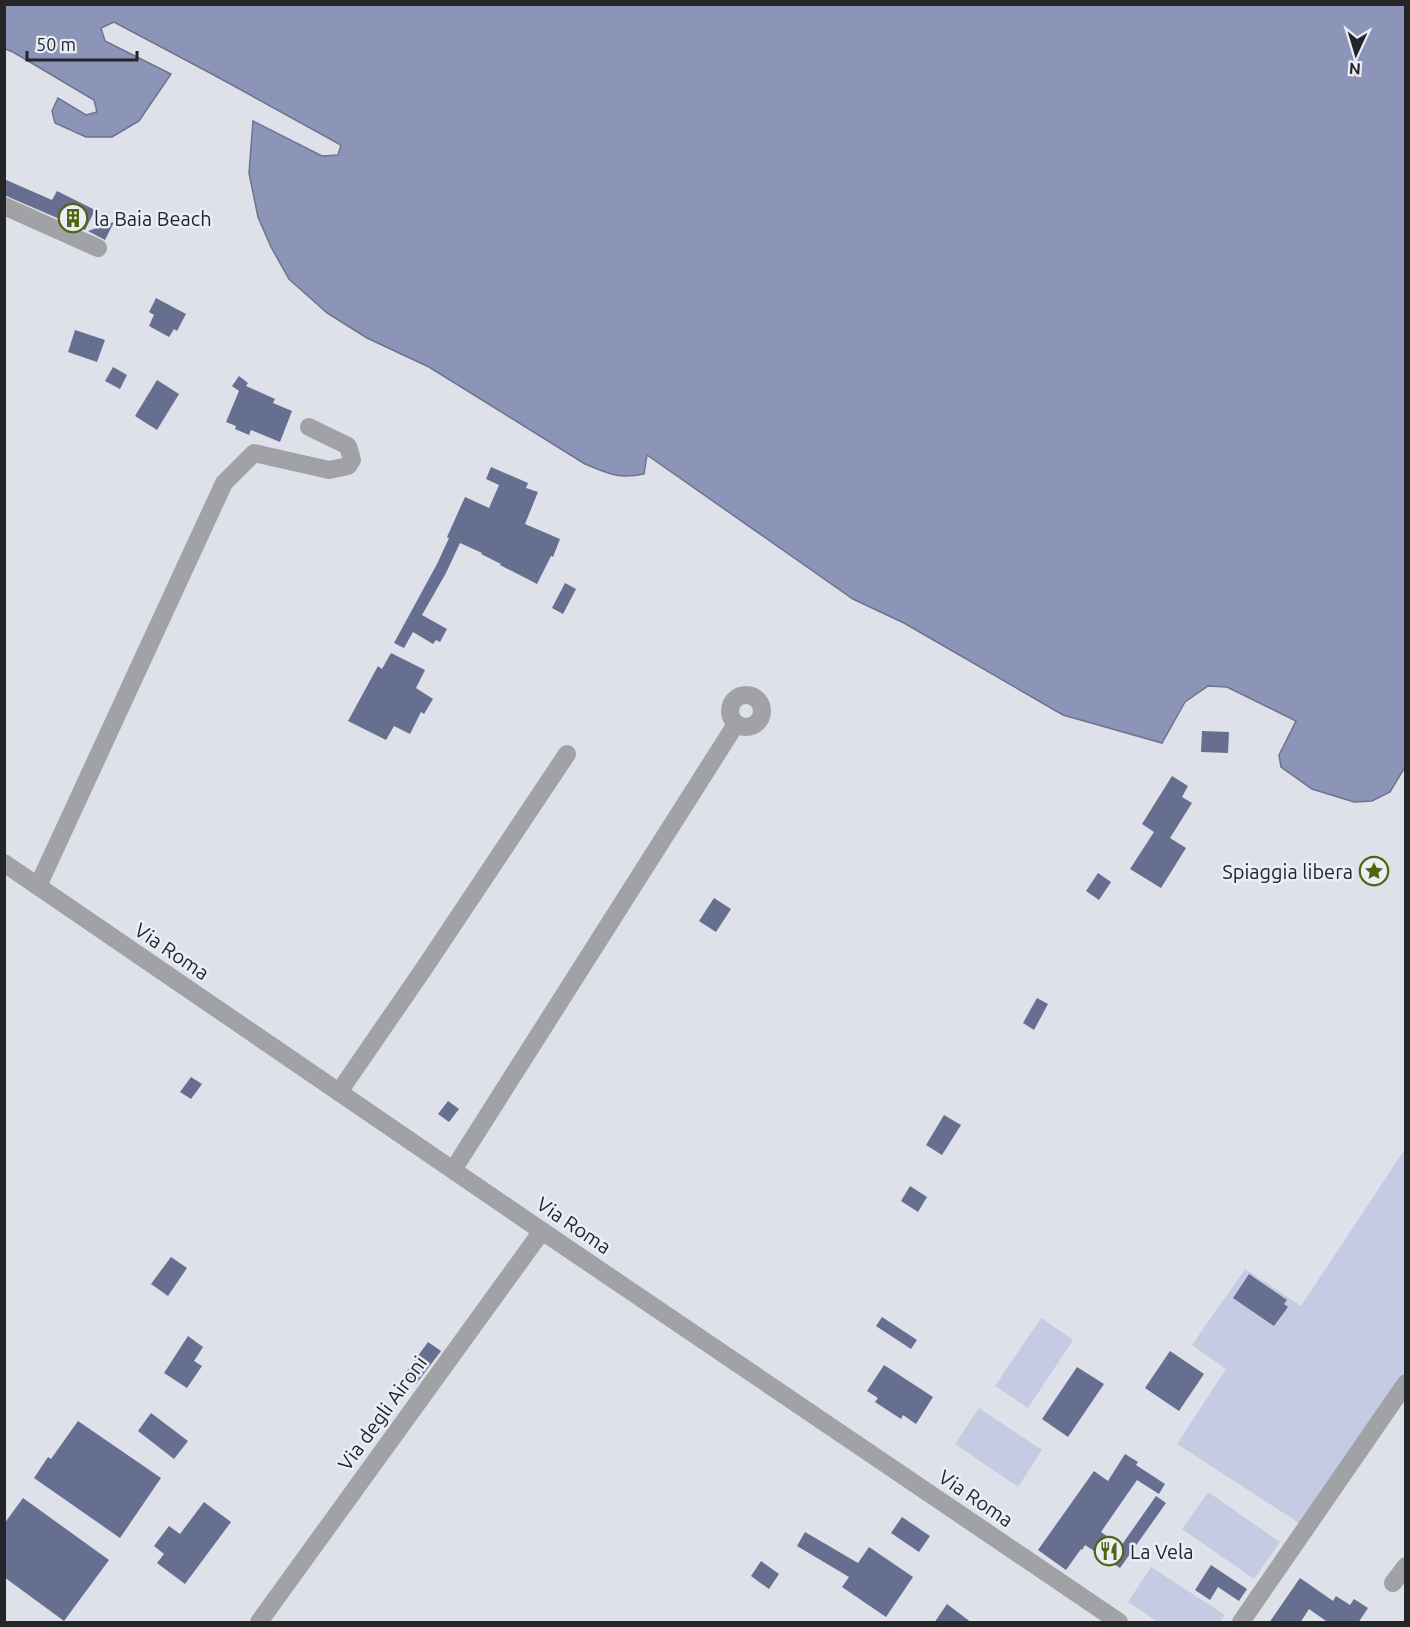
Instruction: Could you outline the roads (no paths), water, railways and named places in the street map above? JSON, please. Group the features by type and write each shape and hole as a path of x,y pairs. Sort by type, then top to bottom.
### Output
{"street":[{"path":"4,206 98,248"},
{"path":"38,886 224,483 254,453 329,470 348,466 352,460 348,446 309,427"},
{"path":"453,1170 736,724"},
{"path":"339,1092 567,754"},
{"name":"Via Roma","path":"4,863 1114,1621"},
{"name":"Via degli Aironi","path":"259,1623 542,1231"},
{"path":"1241,1623 1406,1383"},
{"path":"1393,1583 1406,1566"}],"place":[{"name":"la Baia Beach","path":"73,218"},
{"name":"Spiaggia libera","path":"1374,871"},
{"name":"La Vela","path":"1109,1551"}]}
